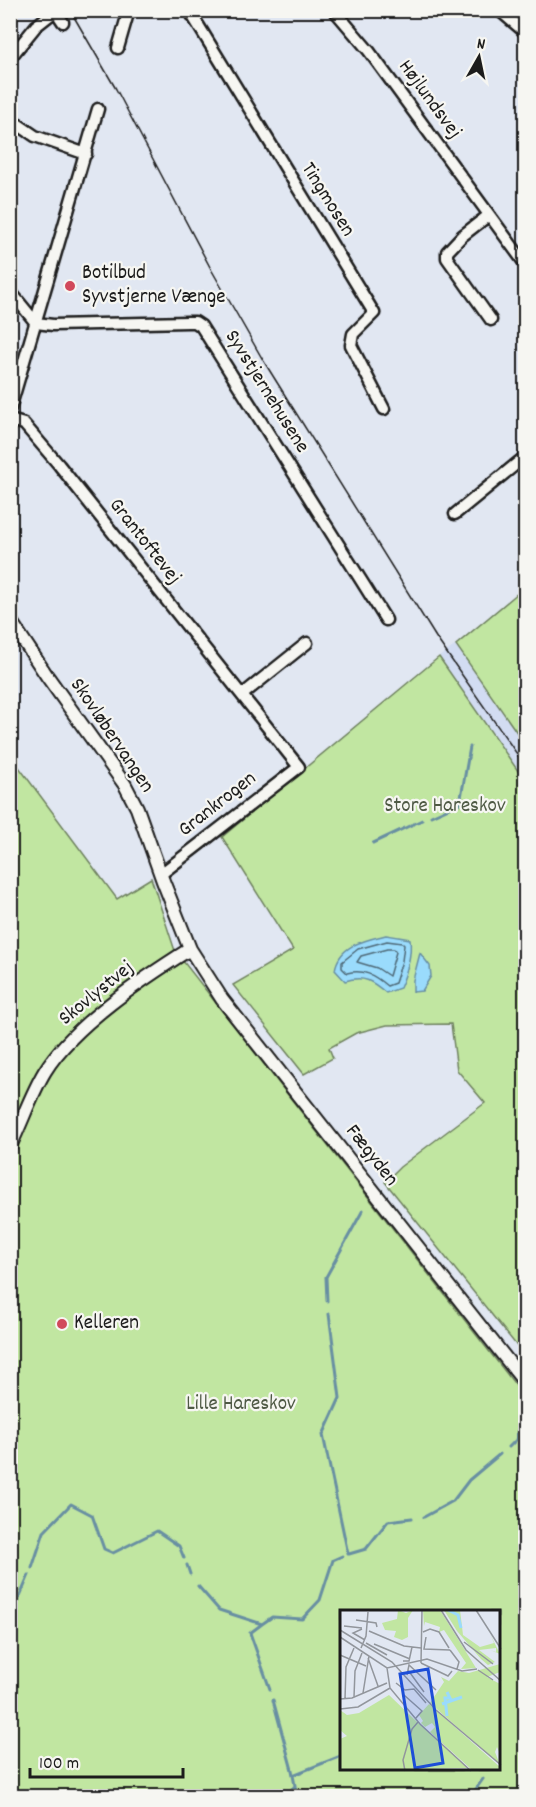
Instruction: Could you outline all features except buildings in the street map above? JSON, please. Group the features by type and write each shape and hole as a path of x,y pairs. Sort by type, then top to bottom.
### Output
{"street":[{"path":"118,48 129,10"},
{"name":"Tingmosen","path":"189,10 374,313 353,334 351,345 384,409"},
{"name":"Højlundsvej","path":"334,10 369,51 525,265"},
{"path":"499,10 525,33"},
{"path":"10,58 36,26 55,11 63,22"},
{"path":"10,409 98,109"},
{"path":"10,119 35,136 86,154"},
{"path":"489,215 462,236 447,252 447,258 491,320"},
{"path":"10,291 36,323"},
{"name":"Syvstjernehusene","path":"36,323 53,325 195,322 201,326 386,620"},
{"name":"Grantoftevej","path":"10,420 24,424 41,443 298,767"},
{"path":"455,514 525,456"},
{"name":"Skovløbervangen","path":"10,620 47,676 125,784 137,808 190,949"},
{"path":"242,695 307,643"},
{"name":"Grankrogen","path":"161,874 298,767"},
{"name":"Skovlystvej","path":"10,1146 45,1071 61,1050 87,1023 159,969 190,949"},
{"name":"Fægyden","path":"190,949 222,999 525,1384"}],"shaded area":[{"path":"456,645 525,744 525,781 439,657"}],"green space":[{"name":"Store Hareskov","path":"525,587 525,744 456,645"},
{"path":"439,657 525,781 525,1356 385,1182 400,1167 485,1103 457,1070 451,1024 387,1025 356,1033 329,1048 333,1058 304,1074 233,985 293,950 222,837"},
{"name":"Lille Hareskov","path":"10,755 117,899 151,878 175,951 525,1397 525,1796 11,1796"}],"water":[{"path":"386,935 410,939 408,964 400,988 386,993 367,980 345,981 335,970 337,962 347,949"},
{"path":"420,953 430,966 431,976 422,991 413,992 413,980"}],"waterway":[{"path":"431,816 460,803 470,747"},
{"path":"373,843 422,820"},
{"path":"327,1301 326,1277 363,1210"},
{"path":"329,1314 340,1398 323,1435 348,1554"},
{"path":"509,1447 516,1440 520,1421"},
{"path":"424,1517 453,1501 469,1480 500,1454"},
{"path":"32,1568 44,1532 71,1504 92,1515 104,1549 113,1553 157,1531 179,1546 184,1558"},
{"path":"349,1554 366,1549 388,1521 412,1518"},
{"path":"198,1586 219,1610 262,1624 272,1617 302,1619 320,1600 333,1560 342,1556"},
{"path":"187,1565 190,1574"},
{"path":"10,1603 17,1603 29,1575"},
{"path":"262,1624 250,1633 270,1689"},
{"path":"273,1700 297,1796"},
{"path":"293,1775 340,1756"},
{"path":"471,1796 483,1779"},
{"path":"284,1796 295,1786"}],"tram line":[{"path":"70,10 116,89 211,269 263,360 437,639 526,767"}],"place":[{"name":"Botilbud Syvstjerne Vænge","path":"70,286"},
{"name":"Kelleren","path":"62,1324"}]}
